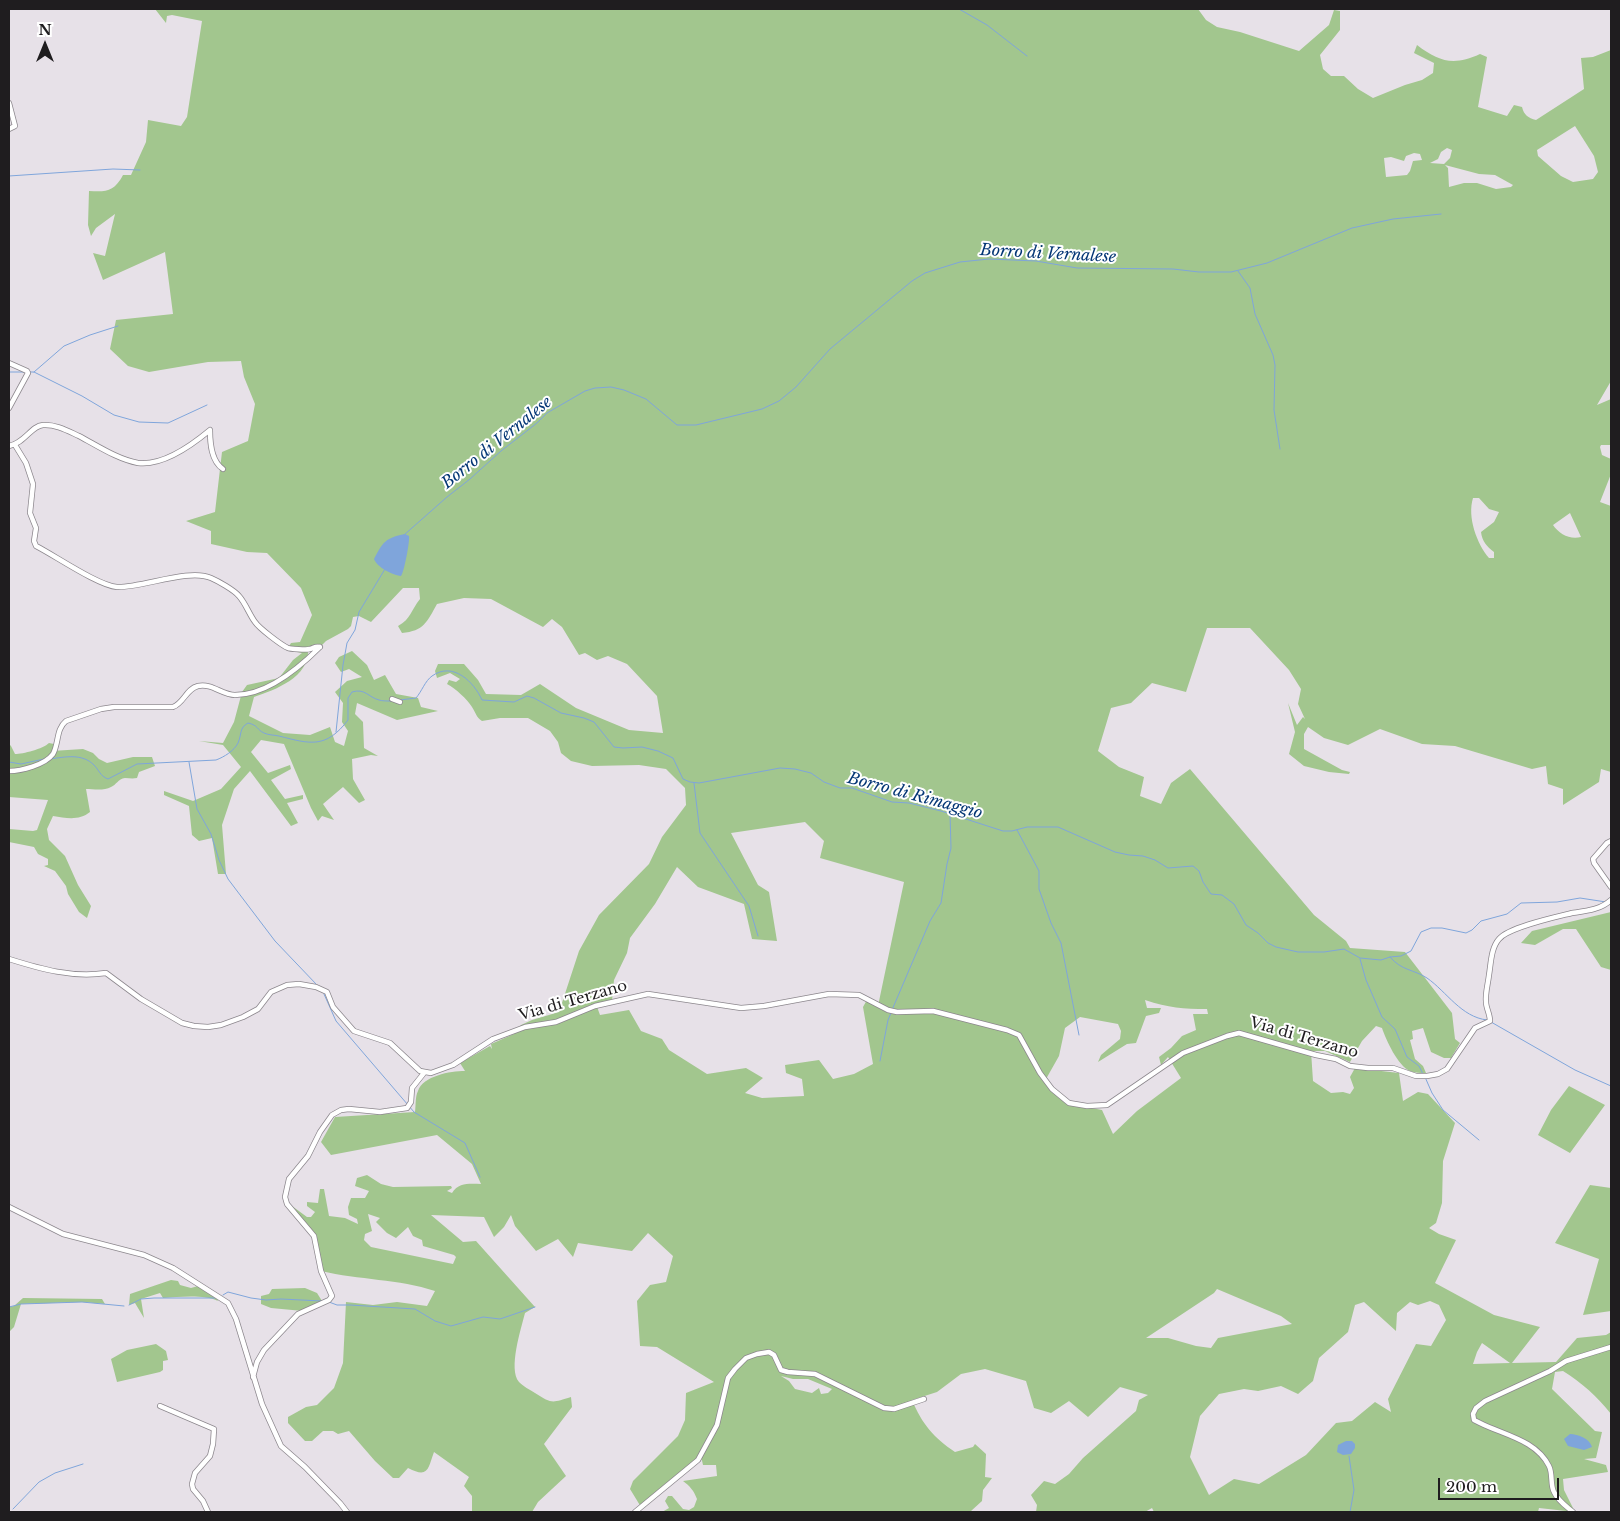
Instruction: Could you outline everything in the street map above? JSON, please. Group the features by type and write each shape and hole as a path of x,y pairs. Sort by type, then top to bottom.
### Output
{"street":[{"path":"9,103 14,126 9,129"},
{"path":"9,363 28,373 9,408"},
{"path":"9,446 15,445 41,424 54,426 78,436 103,450 134,462 145,463 182,451 210,430 211,447 219,466 223,469"},
{"path":"9,770 41,763 52,754 59,730 66,721 100,708 173,707 181,703 192,688 200,686 210,686 235,695 261,689 277,682 308,659 320,647 316,646 308,650 300,648 289,649 255,622 241,598 235,592 211,578 185,576 148,584 115,587 90,576 36,546 34,541 36,528 30,513 33,484 26,463 15,445"},
{"path":"392,699 400,702"},
{"path":"1611,841 1593,859 1611,887"},
{"name":"Via di Terzano","path":"424,1073 431,1074 453,1065 493,1039 525,1027 556,1022 595,1006 637,996 648,994 741,1008 840,994 859,995 888,1010 897,1012 933,1011 1019,1034 1040,1073 1052,1089 1069,1103 1087,1106 1107,1105 1183,1053 1239,1033 1336,1059 1350,1066 1393,1068 1416,1076 1427,1076 1438,1074 1447,1069 1475,1028 1490,1021 1490,1013 1486,1003 1491,959 1494,948 1500,938 1509,932 1527,925 1605,906 1611,900"},
{"path":"9,959 56,972 81,975 106,973 141,999 182,1023 194,1026 208,1027 221,1025 242,1017 258,1008 271,992 286,985 299,984 316,987 326,992 333,1007 354,1031 390,1044 424,1073 412,1088 411,1102 407,1108 380,1112 349,1109 340,1110 332,1115 320,1132 308,1156 289,1179 285,1197 287,1204 314,1236 322,1271 332,1296 329,1300 304,1311 292,1320 264,1350 257,1362 253,1377"},
{"path":"9,1207 63,1234 144,1255 173,1268 222,1298 233,1310 262,1404 282,1446 305,1467 347,1512"},
{"path":"1573,1512 1560,1501 1553,1491 1551,1470 1543,1456 1528,1444 1474,1420 1473,1414 1476,1408 1485,1401 1550,1371 1566,1361 1611,1347"},
{"path":"634,1512 698,1460 717,1425 728,1378 746,1358 756,1354 769,1352 774,1355 781,1370 815,1374 884,1408 894,1409 924,1399"},
{"path":"160,1406 214,1429 210,1456 192,1478 193,1490 203,1501 208,1512"}],"green space":[{"path":"155,9 1198,9 1206,20 1217,27 1240,32 1299,51 1329,25 1334,10 1340,11 1340,30 1320,55 1323,69 1331,76 1344,76 1358,89 1373,98 1422,80 1433,73 1434,63 1414,53 1417,45 1432,55 1454,61 1471,58 1480,54 1487,57 1478,107 1507,116 1514,105 1522,107 1527,116 1536,120 1584,89 1581,58 1593,57 1611,50 1611,381 1597,405 1611,399 1611,445 1601,445 1600,447 1602,455 1611,459 1611,474 1600,502 1611,506 1611,772 1601,769 1599,782 1563,805 1563,789 1548,784 1546,766 1532,769 1455,746 1422,744 1380,729 1348,745 1324,738 1308,727 1304,734 1304,749 1342,770 1350,772 1349,774 1329,772 1304,766 1289,754 1295,732 1288,703 1297,725 1303,717 1305,719 1298,704 1301,689 1289,670 1250,628 1207,628 1186,692 1152,683 1131,703 1111,708 1098,751 1119,767 1144,777 1140,796 1161,804 1171,783 1190,769 1314,915 1346,941 1350,948 1405,952 1452,1013 1455,1039 1460,1043 1451,1058 1444,1058 1431,1052 1423,1028 1412,1031 1413,1039 1410,1040 1415,1059 1423,1066 1426,1073 1410,1071 1401,1064 1386,1039 1382,1028 1376,1026 1362,1041 1350,1062 1325,1051 1311,1051 1313,1081 1331,1093 1343,1092 1350,1094 1354,1088 1350,1077 1355,1068 1399,1073 1403,1101 1418,1092 1428,1094 1455,1123 1443,1161 1442,1203 1436,1223 1429,1228 1456,1240 1435,1283 1494,1315 1540,1327 1512,1363 1556,1362 1577,1338 1606,1335 1611,1332 1611,1414 1577,1380 1563,1371 1555,1372 1552,1389 1595,1431 1602,1432 1596,1458 1584,1459 1606,1465 1608,1472 1563,1479 1564,1490 1575,1512 1539,1508 1538,1512 1154,1512 1152,1508 1145,1512 1036,1512 1037,1505 1031,1495 1044,1481 1055,1484 1069,1474 1083,1458 1136,1411 1139,1400 1148,1395 1120,1387 1088,1417 1069,1401 1051,1413 1034,1408 1026,1381 985,1369 961,1374 937,1392 912,1400 924,1423 948,1447 955,1452 973,1447 975,1444 986,1454 985,1477 992,1478 983,1490 982,1501 971,1511 662,1512 669,1508 665,1501 668,1496 672,1496 683,1509 689,1510 694,1507 697,1499 696,1496 692,1489 683,1481 717,1476 716,1465 703,1465 701,1456 641,1507 630,1489 633,1481 678,1436 685,1420 686,1393 714,1382 657,1347 640,1346 637,1301 650,1285 666,1282 673,1256 648,1233 632,1251 578,1243 573,1257 558,1239 536,1251 515,1226 511,1215 504,1227 494,1237 484,1217 431,1215 463,1242 476,1241 535,1307 525,1313 518,1338 515,1359 516,1376 522,1385 549,1401 571,1397 572,1407 544,1444 566,1476 538,1502 532,1512 472,1512 472,1496 464,1486 469,1477 434,1452 429,1467 424,1472 408,1468 399,1478 393,1478 375,1461 349,1431 338,1434 333,1431 323,1431 312,1441 305,1441 288,1423 288,1417 306,1407 317,1405 334,1388 343,1363 346,1302 373,1305 397,1302 427,1306 435,1291 407,1284 321,1271 314,1236 292,1211 292,1206 307,1217 311,1217 315,1212 307,1206 307,1202 318,1203 320,1189 324,1189 329,1216 345,1218 358,1224 357,1219 349,1215 348,1207 351,1198 365,1198 369,1191 355,1186 357,1178 367,1175 381,1184 393,1187 451,1186 452,1188 447,1191 452,1193 461,1185 481,1184 472,1164 437,1135 331,1155 321,1142 335,1117 415,1112 417,1093 425,1082 445,1073 465,1071 460,1063 490,1046 492,1049 491,1044 514,1034 521,1025 559,1012 579,951 599,915 649,864 662,837 686,805 685,788 666,769 639,765 592,766 571,761 561,753 558,742 550,731 528,718 500,718 482,721 464,698 447,684 449,680 456,682 460,679 450,673 437,678 435,671 438,664 464,664 478,680 486,694 521,695 540,684 576,708 629,730 663,733 657,696 627,664 608,656 597,660 585,653 579,655 562,627 552,619 543,627 491,599 464,598 437,604 424,625 415,630 402,633 398,626 408,617 420,599 419,588 403,588 371,622 359,616 353,617 351,626 348,629 326,641 320,647 308,649 307,659 297,675 281,686 254,697 249,716 283,733 310,735 330,727 335,742 344,746 348,731 342,722 343,703 335,692 347,681 362,677 349,669 341,672 335,663 339,657 352,651 367,665 374,680 385,675 396,694 418,698 421,707 438,711 397,720 357,703 355,714 363,722 364,748 378,756 371,755 352,759 353,779 365,800 359,803 343,787 323,804 334,820 322,816 318,821 284,744 261,740 251,752 268,773 290,765 291,769 271,780 285,799 303,795 303,799 287,803 298,823 291,826 250,771 234,789 222,825 226,874 218,874 212,838 199,841 192,835 189,806 164,795 164,791 193,801 221,789 241,767 223,745 199,741 223,743 234,722 242,692 247,685 279,678 293,660 302,653 287,650 291,643 300,642 312,615 301,588 267,553 247,552 211,544 211,531 186,521 215,512 222,452 248,441 255,404 244,377 241,361 208,362 149,372 128,366 110,349 116,320 173,314 165,252 103,280 93,253 105,256 115,214 96,228 91,236 88,225 89,191 109,190 120,181 123,175 131,175 146,142 148,120 181,126 187,117 202,21 172,15 167,16 166,23","holes":["1575,126 1594,156 1598,172 1593,179 1573,182 1561,176 1538,156 1537,150","1447,148 1452,150 1450,158 1444,164 1430,163 1438,159 1441,152","1414,153 1420,154 1422,160 1413,161 1407,175 1386,177 1384,158 1391,157 1404,161 1406,156","1445,165 1479,174 1495,175 1513,185 1496,189 1477,183 1464,183 1449,187 1448,168","1473,498 1479,498 1489,509 1499,512 1494,522 1481,532 1485,544 1494,552 1494,558 1489,558 1485,552 1477,538 1472,522 1471,505","1570,513 1581,537 1565,536 1553,525","805,822 824,841 820,858 904,882 878,1006 868,998 863,1007 873,1064 854,1074 833,1079 819,1060 785,1065 786,1073 802,1079 804,1096 762,1098 745,1093 763,1078 746,1068 707,1074 669,1050 662,1039 641,1031 629,1010 600,1015 596,1004 612,1001 614,980 627,953 630,938 655,904 677,867 698,887 744,904 752,939 777,941 769,892 758,885 731,833","1145,1000 1176,1008 1207,1009 1208,1014 1193,1014 1196,1030 1182,1036 1159,1057 1161,1065 1168,1057 1181,1078 1137,1111 1113,1134 1102,1110 1070,1101 1046,1079 1059,1056 1065,1028 1080,1017 1118,1024 1121,1031 1120,1039 1101,1055 1098,1062 1127,1044 1136,1043 1146,1016 1159,1013 1161,1008 1147,1008","368,1214 380,1218 376,1222 387,1233 396,1238 408,1227 413,1236 422,1240 423,1246 456,1257 453,1264 371,1247 364,1240 365,1234 372,1231","1217,1289 1281,1316 1292,1324 1218,1338 1211,1348 1168,1338 1146,1338 1214,1293","1430,1301 1439,1305 1446,1320 1431,1346 1416,1344 1388,1399 1391,1412 1375,1402 1352,1421 1336,1423 1306,1455 1259,1484 1234,1479 1209,1495 1190,1457 1200,1416 1219,1394 1244,1389 1258,1391 1281,1386 1298,1394 1313,1381 1319,1358 1348,1332 1355,1305 1364,1302 1396,1331 1397,1313 1410,1302 1418,1305","1482,1343 1510,1363 1473,1364","781,1376 793,1379 808,1379 832,1389 828,1393 821,1394 819,1388 812,1393 795,1389 789,1381"]},
{"path":"49,743 54,744 52,751 83,749 93,753 107,763 133,757 152,757 155,766 139,772 137,778 125,778 108,788 86,789 90,812 77,818 53,816 47,829 49,840 65,856 78,885 91,906 87,918 79,912 68,894 66,886 55,871 44,866 48,865 48,859 38,854 34,847 9,842 9,829 37,830 48,800 9,797 9,744 15,754 33,751"},
{"path":"1611,912 1611,970 1601,967 1576,929 1563,929 1535,945 1521,943 1532,931"},
{"path":"1569,1086 1605,1105 1570,1153 1538,1135 1551,1110"},
{"path":"1590,1185 1611,1188 1611,1311 1583,1315 1599,1259 1555,1243"},
{"path":"171,1280 178,1281 180,1285 191,1288 198,1286 218,1301 199,1297 163,1298 160,1293 141,1299 144,1318 135,1303 129,1305 130,1294"},
{"path":"305,1288 317,1293 322,1301 303,1311 271,1308 261,1304 261,1296 269,1294 272,1289"},
{"path":"23,1298 102,1299 105,1304 82,1302 21,1304 14,1327 9,1332 9,1307 14,1306"},
{"path":"156,1344 166,1351 168,1360 163,1361 163,1370 117,1382 111,1359 127,1350"}],"water":[{"path":"405,534 409,536 408,550 401,576 385,570 374,559 385,542 393,537"},
{"path":"1570,1434 1583,1438 1592,1447 1584,1450 1568,1446 1564,1439"},
{"path":"1346,1441 1352,1441 1355,1444 1355,1448 1351,1454 1343,1455 1337,1452 1338,1445"}],"waterway":[{"path":"959,9 987,25 1027,56"},
{"path":"9,176 113,169 140,170"},
{"name":"Borro di Vernalese","path":"404,535 547,413 585,391 611,387 624,390 646,399 677,425 696,425 762,409 779,401 796,387 830,349 912,281 925,273 960,262 989,259 1036,261 1077,268 1231,272 1267,263 1352,228 1393,219 1441,214"},
{"path":"1238,271 1250,288 1255,314 1273,355 1275,365 1274,410 1280,449"},
{"path":"34,372 64,346 118,326"},
{"path":"9,372 25,372"},
{"path":"29,372 34,372 82,396 114,415 139,422 168,423 207,405"},
{"name":"Borro di Vernalese","path":"336,732 347,643 355,630 359,612 385,569"},
{"name":"Borro di Rimaggio","path":"400,700 416,698 425,683 432,676 440,672 455,672 474,687 482,700 514,702 527,696 534,698 561,713 594,722 614,747 642,747 658,751 673,758 683,779 690,782 699,783 780,768 795,769 811,773 824,782 840,788 852,788 892,802 909,803 941,811 1003,831 1027,827 1058,827 1115,852 1143,856 1155,860 1168,868 1193,866 1199,871 1203,882 1211,894 1222,895 1234,904 1246,925 1268,943 1276,947 1298,952 1324,952 1344,949 1360,958 1381,960 1401,956 1411,951 1421,932 1431,928 1442,928 1466,933 1481,921 1507,914 1521,903 1557,902 1580,898 1606,902"},
{"name":"Borro di Rimaggio","path":"50,759 79,757 89,761 101,775 108,779 137,764 216,760 234,749 242,729 248,723 267,734 309,742 325,740 332,736 348,720 348,698 352,692 360,691 375,699 391,701"},
{"name":"Borro di Rimaggio","path":"9,762 21,764 44,759"},
{"path":"189,762 197,809 211,834 219,860 228,879 275,941 317,985"},
{"path":"694,783 700,833 749,906 758,936"},
{"path":"892,1010 930,921 941,903 951,848 950,814"},
{"path":"1017,830 1039,871 1039,889 1051,923 1061,943 1079,1035"},
{"path":"1390,957 1399,965 1427,978 1469,1014 1487,1020"},
{"path":"1360,959 1366,980 1382,1017 1395,1029 1407,1057 1419,1066 1423,1074"},
{"path":"324,994 336,1021 414,1112 465,1143 480,1177"},
{"path":"880,1061 891,1013"},
{"path":"1491,1022 1575,1070 1611,1086"},
{"path":"1425,1077 1432,1093 1443,1110 1479,1140"},
{"path":"223,1295 228,1292 266,1300 322,1301"},
{"path":"129,1305 141,1299 215,1298"},
{"path":"9,1307 21,1304 82,1302 124,1306"},
{"path":"329,1302 337,1305 415,1309 435,1321 451,1326 483,1317 500,1319 535,1307"},
{"path":"1349,1456 1354,1490 1350,1512"},
{"path":"13,1509 39,1482 55,1473 83,1464"}]}
